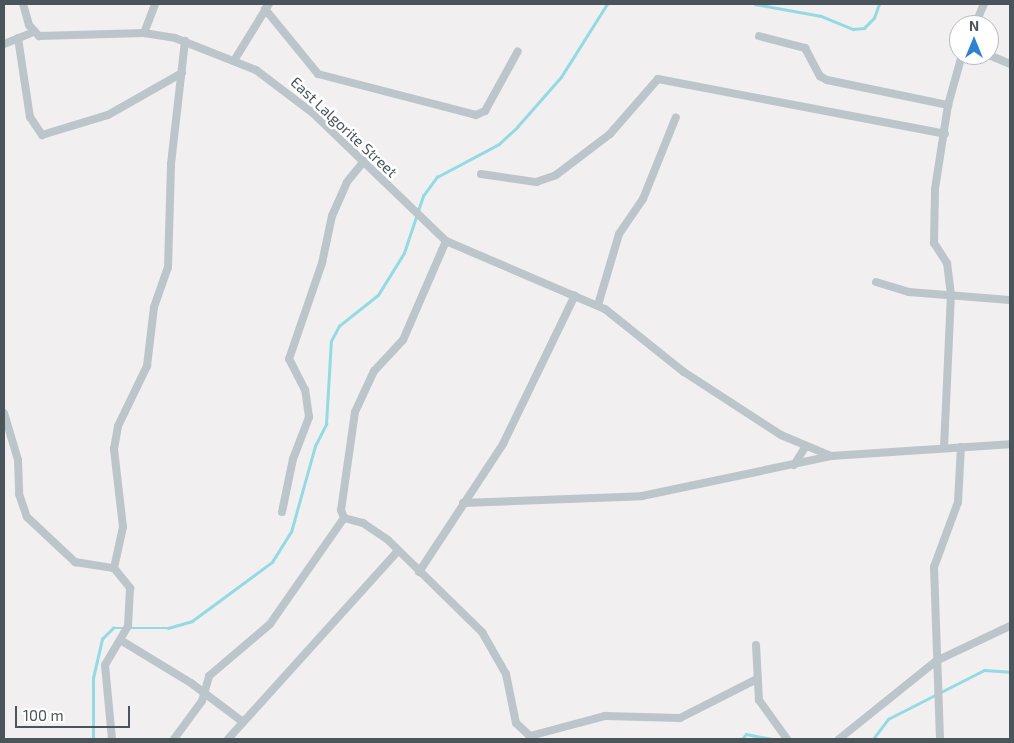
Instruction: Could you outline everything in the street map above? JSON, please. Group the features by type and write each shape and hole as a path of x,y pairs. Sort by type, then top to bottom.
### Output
{"street":[{"path":"4,44 33,32 23,4"},
{"path":"144,34 155,4"},
{"path":"235,59 267,7 318,74 476,115 485,111 518,51"},
{"name":"East Lalgorite Street","path":"33,32 46,37 144,34 185,41 235,59 281,86 364,161 426,226 446,241 598,305 727,402 806,446 831,456"},
{"path":"759,36 805,48 820,76 827,80 948,104"},
{"path":"18,38 30,117 42,135 108,115 182,73"},
{"path":"114,568 123,527 114,449 118,426 147,366 154,307 168,267 172,164 185,41"},
{"path":"944,448 951,295 947,263 934,243 935,189 945,134 948,104 959,65"},
{"path":"481,174 536,182 556,175 610,134 658,80 945,134"},
{"path":"598,305 619,234 643,199 676,118"},
{"path":"282,512 293,459 309,417 306,390 289,359 322,263 332,216 347,182 364,161"},
{"path":"174,739 205,694 209,676 270,624 344,518 342,510 355,412 374,371 403,340 446,241"},
{"path":"876,282 909,292 1010,300"},
{"path":"418,572 503,444 575,295"},
{"path":"4,413 18,460 19,494 27,517 78,565 114,568 124,575 133,597 122,641 111,652 104,678 112,739"},
{"path":"463,503 642,496 831,456 1010,444"},
{"path":"794,465 806,446"},
{"path":"940,739 934,567 958,502 961,447"},
{"path":"344,518 377,532 482,632 506,674 516,723 530,736 605,716 680,718 757,679"},
{"path":"228,739 397,552"},
{"path":"839,739 936,661 1010,626"},
{"path":"122,641 205,694 243,722"},
{"path":"756,645 757,679 761,705 787,739"}],"waterway":[{"path":"93,739 93,678 102,639 113,628 168,628 192,621 272,562 291,532 315,446 326,424 331,341 339,326 378,295 404,253 423,196 437,177 499,144 517,127 561,77 607,4"},
{"path":"755,4 821,16 853,29 864,28 874,18 879,4"},
{"path":"873,739 888,719 984,670 1010,672"},
{"path":"742,739 746,734 772,739"}]}
